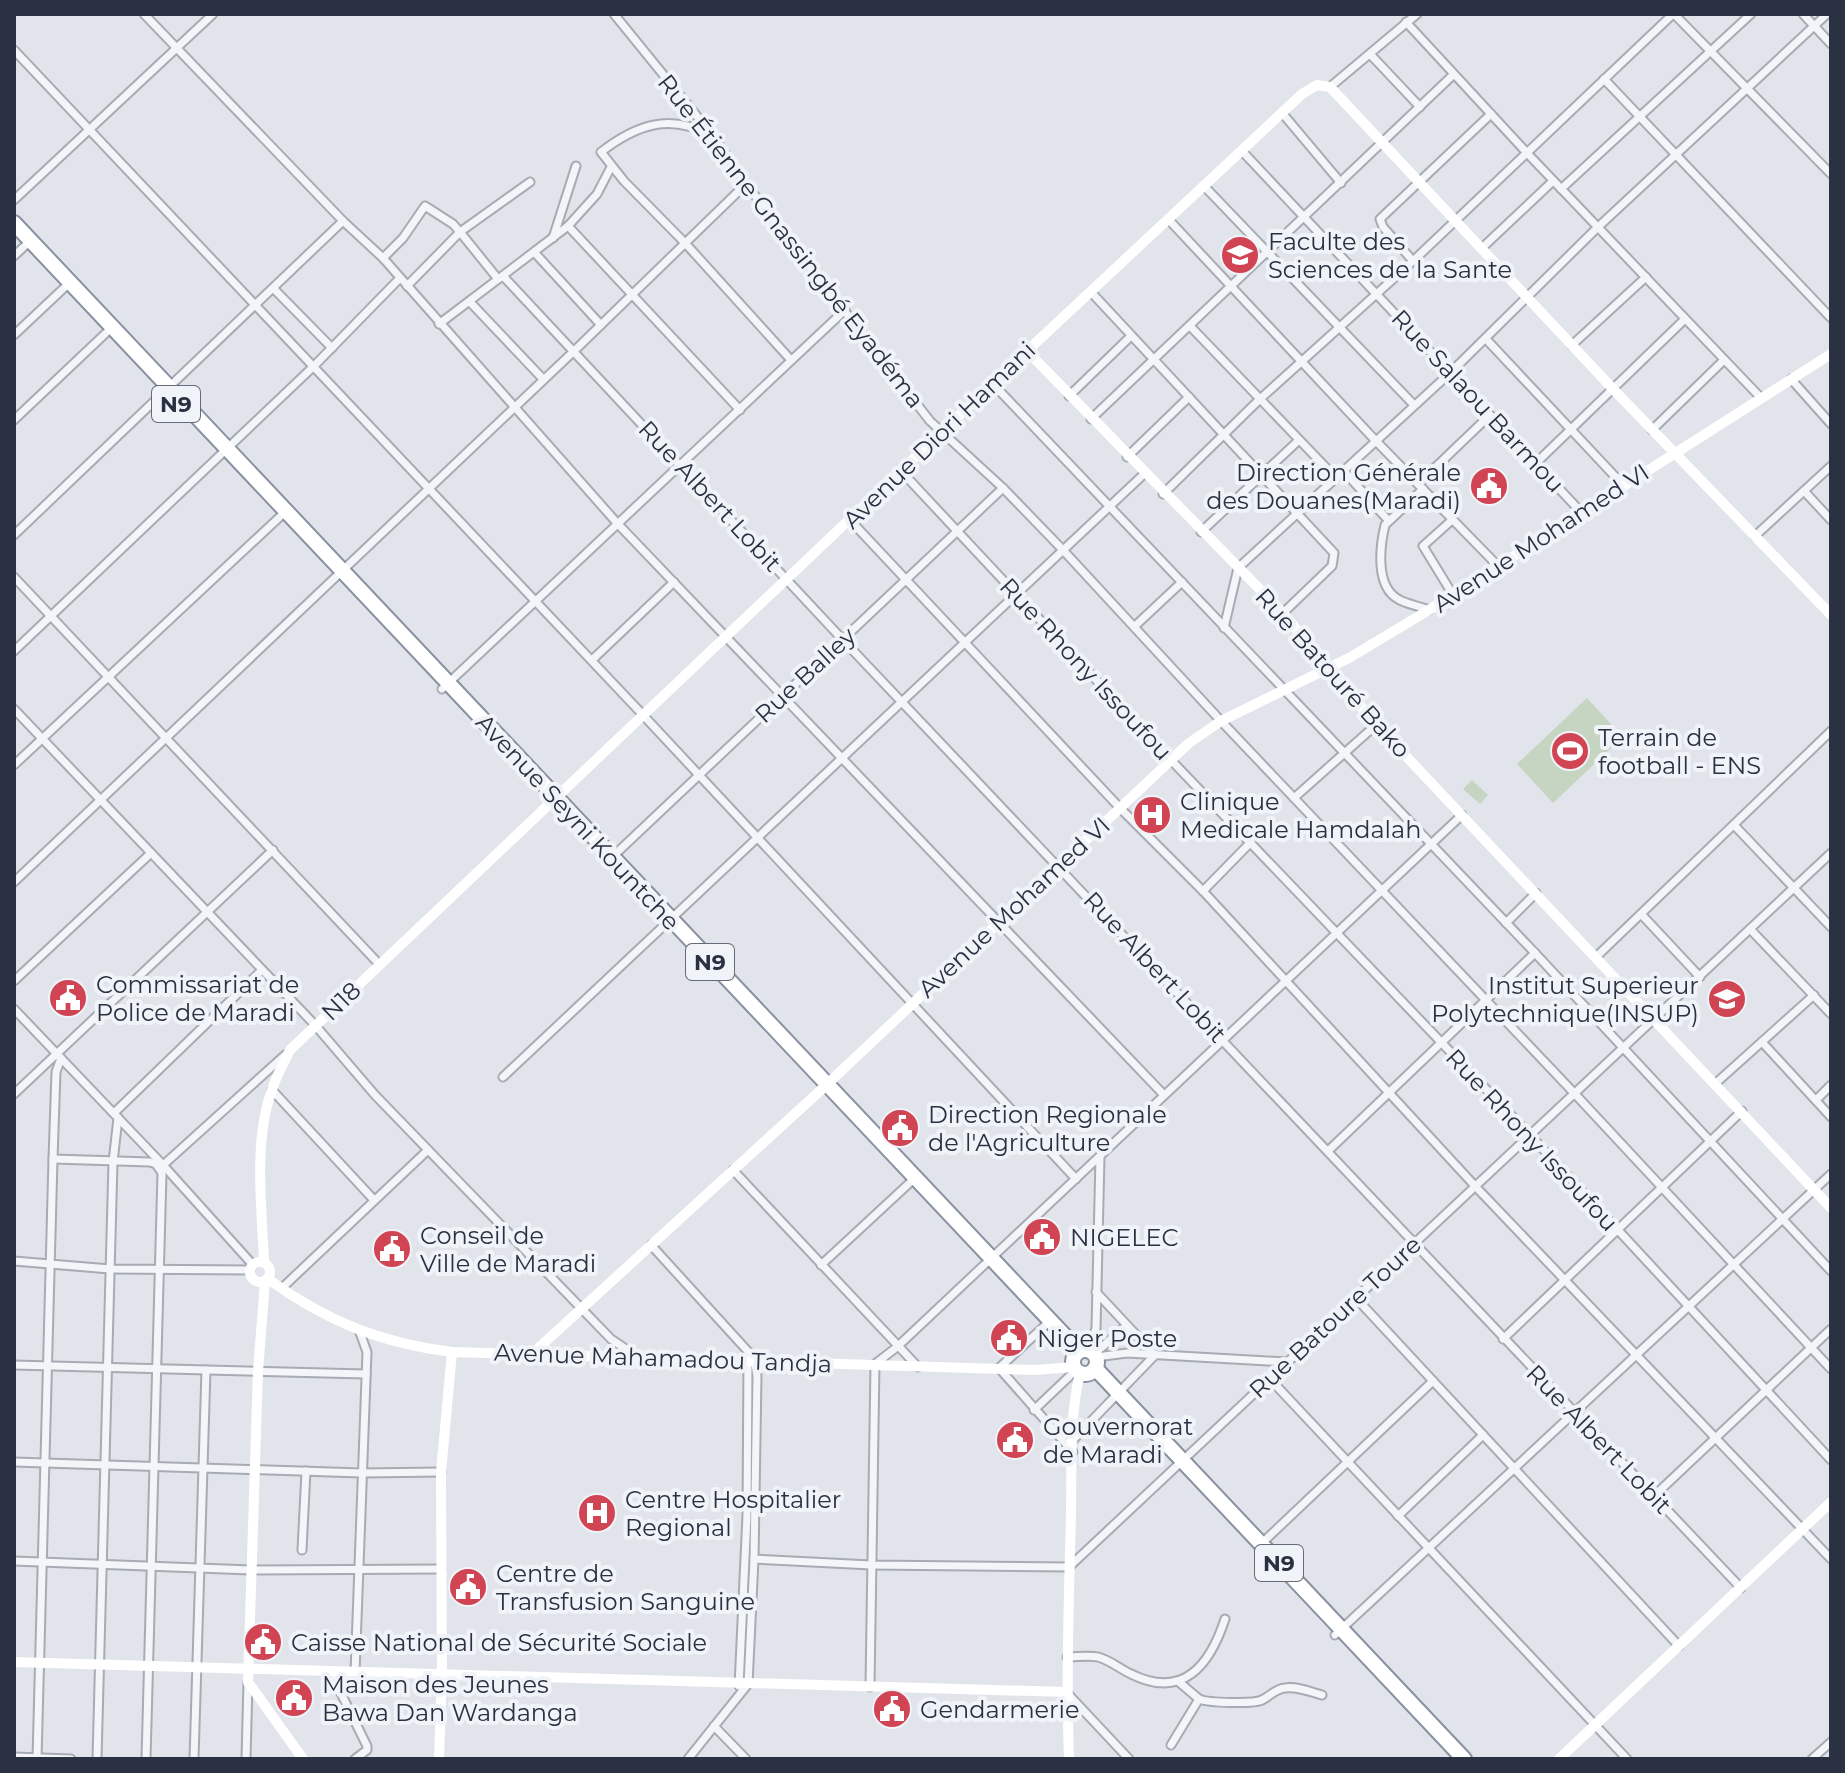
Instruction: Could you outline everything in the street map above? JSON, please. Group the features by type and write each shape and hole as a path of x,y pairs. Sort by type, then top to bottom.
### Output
{"highway":[{"name":"N9","path":"14,223 65,287 167,390"},
{"name":"N9","path":"14,232 28,243 338,572"},
{"name":"Avenue Seyni Kountche","path":"338,572 1085,1362 1453,1759"},
{"name":"Avenue Seyni Kountche","path":"1179,1464 1261,1544 1338,1633 1464,1759"}],"street":[{"path":"144,14 343,221 383,258 617,523 1164,1095"},
{"path":"14,200 213,14"},
{"name":"Rue Étienne Gnassingbé Eyadéma","path":"614,14 713,136 746,184 917,406 1062,549 1831,1369"},
{"path":"1417,14 1330,87 1613,389 1831,615"},
{"path":"1163,494 1260,399 1413,261 1674,14 1831,174"},
{"path":"1561,189 1751,14"},
{"path":"1803,14 1831,44"},
{"path":"1224,628 1238,568 1450,373 1597,228 1827,14"},
{"path":"1406,22 1597,228 1761,398"},
{"path":"14,50 592,660 1076,1179"},
{"path":"1370,54 1420,107"},
{"path":"1091,419 1453,75"},
{"path":"1604,79 1831,318"},
{"name":"Avenue Diori Hamani","path":"552,800 1310,88 1317,85 1330,87"},
{"path":"1283,114 1341,183"},
{"path":"1413,261 1383,227 1380,219 1491,114"},
{"path":"713,136 683,123 664,122 630,133 601,152 611,167 791,360"},
{"name":"Rue Salaou Barmou","path":"1242,151 1581,512"},
{"path":"553,238 576,166"},
{"path":"439,324 568,226 597,194 611,167"},
{"path":"1482,248 1553,181"},
{"path":"407,286 460,232 530,182"},
{"path":"14,882 746,184"},
{"path":"1205,187 1414,405"},
{"name":"Rue Albert Lobit","path":"383,258 403,238 425,206 453,224 500,278 682,465 843,640 1741,1588"},
{"path":"1169,220 1498,566"},
{"path":"14,535 343,221"},
{"path":"568,226 740,410"},
{"path":"14,256 28,243"},
{"path":"534,252 601,325"},
{"path":"1572,345 1646,277"},
{"path":"14,651 314,366 400,278"},
{"path":"14,335 65,287"},
{"path":"274,289 332,348"},
{"path":"1091,292 1334,553 1332,566 1283,613"},
{"path":"470,302 543,379"},
{"path":"444,687 845,310"},
{"path":"1535,464 1685,319"},
{"path":"1190,326 1335,477"},
{"path":"14,420 107,332"},
{"path":"1069,396 1131,336"},
{"path":"1486,339 1623,485"},
{"name":"Rue Batouré Bako","path":"1027,351 1163,494 1283,613 1327,669 1377,724 1831,1208"},
{"name":"Avenue Mohamed VI","path":"533,1353 824,1087 1171,760 1221,721 1327,669 1429,610 1831,354"},
{"path":"1652,430 1724,360"},
{"path":"1791,379 1831,424"},
{"path":"993,384 1535,953 1831,1271"},
{"path":"1127,457 1189,397"},
{"path":"1429,610 1398,599 1390,592 1382,577 1383,533 1388,520 1490,415"},
{"path":"1201,532 1299,440"},
{"path":"1755,536 1831,466"},
{"path":"1343,470 1388,520"},
{"name":"Rue Rhony Issoufou","path":"902,472 1171,760 1530,1135 1831,1460"},
{"path":"503,1077 1144,474"},
{"name":"Rue Balley","path":"610,859 1003,488"},
{"path":"1804,491 1831,520"},
{"path":"14,765 282,514"},
{"path":"850,520 1120,808 1203,891 1475,1186 1831,1559"},
{"path":"1452,520 1423,546 1453,595"},
{"path":"14,577 379,964"},
{"path":"592,660 674,582"},
{"path":"1135,626 1182,582"},
{"path":"14,709 315,1025 375,1095 611,1339 640,1359"},
{"path":"1294,798 1377,724"},
{"path":"1596,957 1830,734"},
{"name":"N18","path":"248,1676 258,1371 266,1280 271,1269 256,1266 263,1141 272,1090 290,1050 552,800"},
{"path":"870,1687 875,1364 988,1262 1462,815"},
{"path":"1734,825 1831,927"},
{"path":"1203,891 1251,842"},
{"path":"14,1094 58,1056 273,850"},
{"path":"14,981 151,853"},
{"name":"Rue Batoure Toure","path":"1069,1567 1831,853"},
{"path":"1506,923 1536,893"},
{"path":"1642,915 1700,977"},
{"path":"1750,929 1831,1014"},
{"path":"1328,1151 1535,953"},
{"path":"97,1759 116,1115 262,970"},
{"path":"1716,1083 1814,995"},
{"path":"14,1009 256,1266"},
{"path":"1762,1042 1831,1117"},
{"path":"161,1167 290,1050"},
{"path":"37,1758 58,1056"},
{"path":"1816,1100 1831,1085"},
{"path":"272,1090 374,1200"},
{"path":"1503,1339 1742,1111"},
{"path":"282,1288 428,1150"},
{"path":"1069,1759 1066,1692 1073,1440 1075,1402 1096,1328 1100,1157"},
{"path":"53,1159 150,1162 161,1167"},
{"path":"146,1759 161,1167"},
{"path":"733,1170 918,1367"},
{"path":"1338,1633 1831,1174"},
{"path":"821,1265 912,1180"},
{"path":"651,1245 751,1359 754,1559 742,1687 688,1759"},
{"path":"14,1261 110,1269 256,1266"},
{"name":"Avenue Mahamadou Tandja","path":"256,1266 254,1280 266,1280 300,1303 359,1330 405,1345 452,1352 640,1359 751,1359 918,1367 999,1368 1085,1362"},
{"path":"1096,1292 1155,1355"},
{"path":"1356,1298 1679,1646"},
{"path":"1047,1323 999,1368 1073,1452"},
{"path":"1034,1410 1126,1326"},
{"path":"1654,1496 1831,1329"},
{"path":"355,1673 367,1352 359,1330"},
{"path":"439,1759 442,1675 441,1472 452,1352"},
{"path":"1085,1362 1127,1353 1286,1362"},
{"path":"1073,1440 1155,1355"},
{"path":"14,1365 366,1374"},
{"path":"194,1759 206,1370"},
{"path":"1269,1378 1627,1759"},
{"path":"1261,1544 1433,1381"},
{"path":"742,1687 752,1425"},
{"path":"1398,1516 1483,1435"},
{"path":"14,1462 361,1473 441,1472"},
{"path":"302,1550 306,1471"},
{"path":"1559,1759 1831,1502"},
{"path":"754,1559 871,1565 1069,1567"},
{"path":"14,1561 251,1570 441,1569"},
{"path":"1067,1657 1096,1656 1145,1680 1179,1682 1207,1661 1225,1619"},
{"path":"14,1662 197,1669 248,1676 355,1673 742,1687 1066,1692 1129,1759"},
{"path":"331,1673 367,1746 367,1750 355,1759"},
{"path":"248,1676 303,1759"},
{"path":"246,1759 248,1676"},
{"path":"1179,1682 1208,1703 1229,1700 1253,1703 1266,1699 1280,1688 1289,1687 1322,1695"},
{"path":"1171,1745 1199,1699"},
{"path":"714,1726 746,1759"},
{"path":"1812,1759 1831,1742"},
{"path":"14,1757 71,1759"}],"green space":[{"name":"Terrain de football - ENS","path":"1587,698 1623,737 1553,803 1517,764"},
{"path":"1472,780 1488,795 1480,804 1463,789"}],"place":[{"name":"Faculte des Sciences de la Sante","path":"1240,255"},
{"name":"Direction Générale des Douanes(Maradi)","path":"1489,486"},
{"name":"Terrain de football - ENS","path":"1570,751"},
{"name":"Clinique Medicale Hamdalah","path":"1152,815"},
{"name":"Commissariat de Police de Maradi","path":"68,998"},
{"name":"Institut Superieur Polytechnique(INSUP)","path":"1727,999"},
{"name":"Direction Regionale de l'Agriculture","path":"900,1128"},
{"name":"NIGELEC","path":"1042,1237"},
{"name":"Conseil de Ville de Maradi","path":"392,1249"},
{"name":"Niger Poste","path":"1009,1338"},
{"name":"Gouvernorat de Maradi","path":"1015,1440"},
{"name":"Centre Hospitalier Regional","path":"597,1513"},
{"name":"Centre de Transfusion Sanguine","path":"468,1587"},
{"name":"Caisse National de Sécurité Sociale","path":"263,1642"},
{"name":"Maison des Jeunes Bawa Dan Wardanga","path":"294,1698"},
{"name":"Gendarmerie","path":"892,1709"}]}
